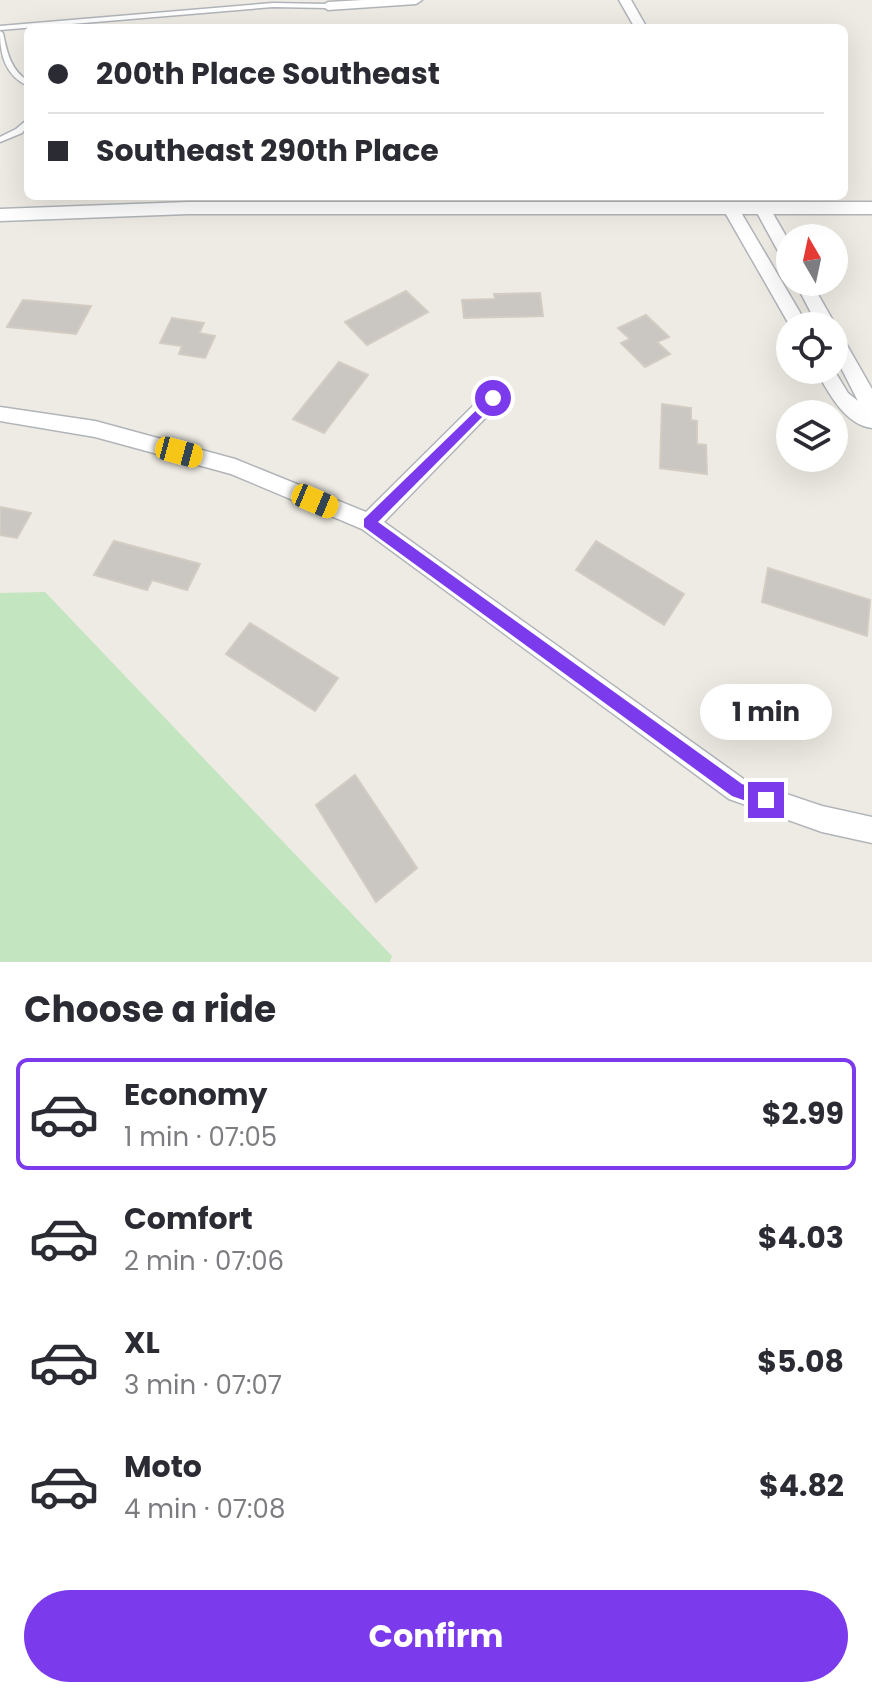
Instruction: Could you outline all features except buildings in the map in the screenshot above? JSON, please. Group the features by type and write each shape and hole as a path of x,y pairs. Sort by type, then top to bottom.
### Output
{"street":[{"path":"328,6 416,0"},
{"path":"625,0 639,24"},
{"path":"745,206 776,242"},
{"path":"745,206 793,312"},
{"path":"0,215 188,208 872,208"},
{"path":"848,363 867,397 871,422"},
{"path":"833,384 841,398 871,422"},
{"path":"369,523 493,398"},
{"path":"0,414 95,429 235,467 369,523 738,790 822,819 872,830"}],"lane":[{"path":"66,24 273,5 328,6"},
{"path":"24,28 0,30 7,63 18,79 24,82"},
{"path":"0,140 24,125"}],"green space":[{"path":"45,592 392,956 390,962 0,962 0,593"}],"route":[{"path":"493,398 369,523 738,790 766,800"}]}
